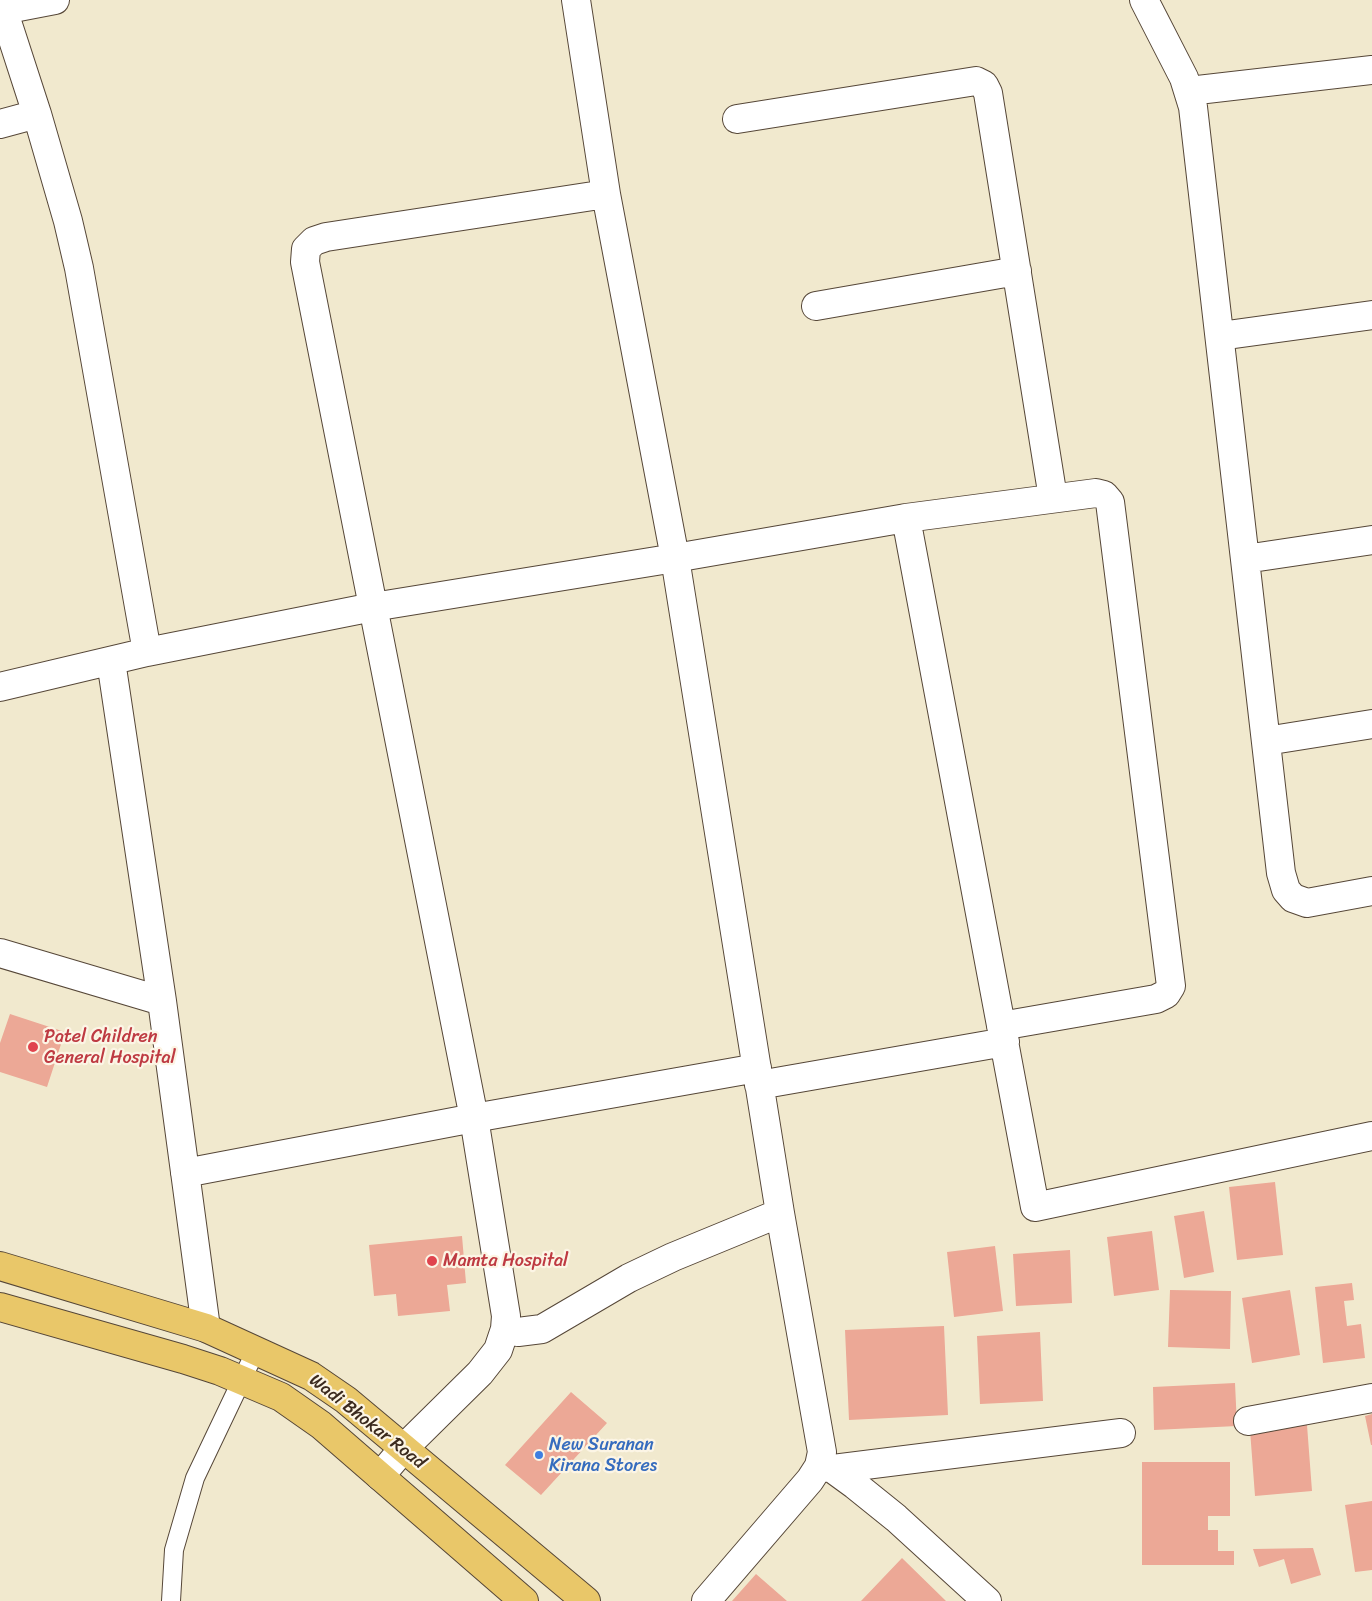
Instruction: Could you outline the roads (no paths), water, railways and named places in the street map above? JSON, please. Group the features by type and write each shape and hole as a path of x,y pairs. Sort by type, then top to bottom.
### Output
{"main road":[{"name":"Wadi Bhokar Road","path":"0,1266 206,1328 311,1376 346,1400 586,1601"},
{"name":"Wadi Bhokar Road","path":"0,1307 183,1359 281,1397 321,1425 524,1601"}],"street":[{"path":"55,0 1,5 37,114 68,221 79,268 147,652"},
{"path":"576,0 606,194 675,558 780,1213 822,1452 826,1467 896,1518 987,1601"},
{"path":"1144,0 1189,91 1220,336 1281,873 1286,890 1293,898 1307,903 1372,891"},
{"path":"1189,91 1372,70"},
{"path":"737,119 976,81 984,85 988,93 1053,498"},
{"path":"0,124 37,114"},
{"path":"380,1476 404,1448 480,1373 498,1350 505,1329 506,1316 474,1118 305,262 306,250 314,241 326,236 606,194"},
{"path":"816,306 1017,270"},
{"path":"1220,336 1372,316"},
{"path":"0,686 147,652 374,607 906,518 1096,493 1104,495 1110,502 1171,986 1166,994 1156,999 1003,1034 758,1076 474,1118 185,1173"},
{"path":"906,518 1035,1208 1372,1136"},
{"path":"1245,559 1372,540"},
{"path":"111,661 162,1001 206,1328"},
{"path":"1266,741 1372,724"},
{"path":"0,952 162,1001"},
{"path":"505,1329 518,1332 542,1329 615,1286 673,1257 780,1213"},
{"path":"1248,1421 1372,1398"},
{"path":"706,1601 810,1480 826,1467 1121,1433"}],"lane":[{"path":"171,1601 174,1550 195,1478 256,1350"}],"place":[{"name":"Patel Children General Hospital","path":"33,1047"},
{"name":"Mamta Hospital","path":"432,1261"},
{"name":"New Suranan Kirana Stores","path":"539,1455"}]}
